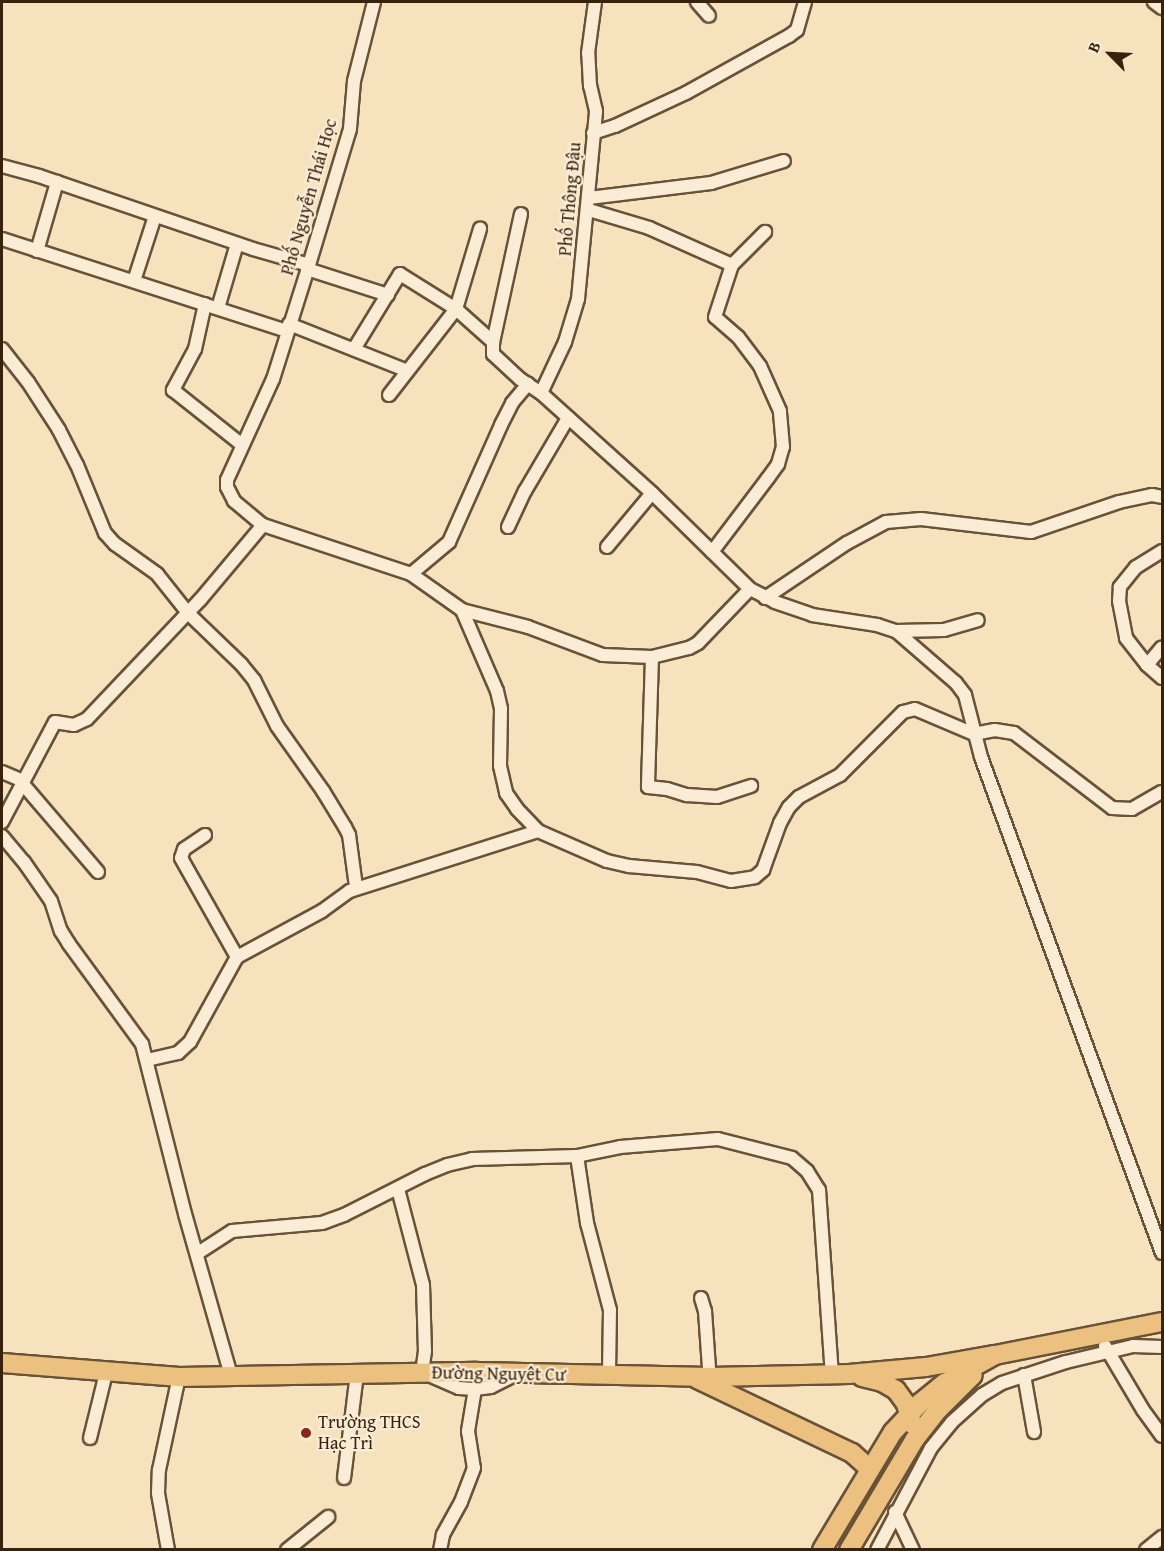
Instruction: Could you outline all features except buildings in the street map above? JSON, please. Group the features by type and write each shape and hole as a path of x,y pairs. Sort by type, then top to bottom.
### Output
{"highway":[{"name":"Đường Nguyệt Cư","path":"2,1363 178,1377 422,1372 690,1377 710,1380 840,1374 926,1367 995,1355 1104,1343 1161,1324"},
{"path":"822,1550 893,1432 910,1413 945,1383 995,1355"},
{"path":"849,1550 904,1457 938,1410 995,1355"},
{"path":"840,1374 890,1385 902,1397 910,1413 911,1436 904,1457"},
{"path":"710,1380 852,1453 870,1469"}],"street":[{"name":"Phố Nguyễn Thái Học","path":"263,525 234,501 227,487 230,471 241,444 267,395 308,267 350,129 354,81 374,2"},
{"name":"Phố Thông Đậu","path":"541,393 576,312 589,204 596,111 590,86 588,53 595,2"},
{"path":"696,2 709,16"},
{"path":"593,133 615,126 686,93 789,36 797,30 805,2"},
{"path":"1154,2 1162,8"},
{"path":"589,204 711,183 784,161"},
{"path":"2,166 57,182 388,295"},
{"path":"36,251 57,182"},
{"path":"589,204 650,228 732,265"},
{"path":"521,214 493,342 493,354 541,393 652,493 750,590 765,598 812,615 877,625 896,631 944,630 978,620"},
{"path":"134,281 155,216"},
{"path":"389,395 405,370 415,362 456,309 480,229"},
{"path":"712,552 778,464 783,447 780,411 760,366 738,336 715,317 732,265 765,232"},
{"path":"2,238 36,251 205,304 288,327 354,349 405,370"},
{"path":"218,308 237,244"},
{"path":"354,349 400,274 456,309 493,342"},
{"path":"205,304 195,350 173,390 241,444"},
{"path":"2,349 28,382 59,430 77,465 105,533 121,549 153,570 188,613 241,664 254,680 277,726 323,791 349,835 356,887"},
{"path":"411,574 449,542 512,403 528,384"},
{"path":"508,527 525,491 568,418"},
{"path":"607,547 652,493"},
{"path":"765,598 847,543 886,522 921,519 1031,532 1119,502 1152,495 1162,497"},
{"path":"2,822 55,722 74,725 83,722 188,613 240,556 263,525 411,574 462,610 528,627 603,655 652,657 681,652 698,643 750,590"},
{"path":"1162,551 1136,567 1120,587 1119,609 1126,638 1147,665 1162,678"},
{"path":"462,610 497,691 501,709 501,766 506,793 517,809 538,831 607,861 629,866 697,872 731,881 744,880 764,870 780,822 789,807 799,797 840,775 903,712 921,710 974,735 995,730 1014,734 1112,808 1132,809 1162,792"},
{"path":"896,631 962,690 967,699 974,735 1162,1253"},
{"path":"1147,665 1162,646"},
{"path":"652,657 648,787 705,797 730,795 751,786"},
{"path":"2,772 22,782 98,872"},
{"path":"147,1060 178,1053 190,1042 237,957 322,911 356,887 538,831"},
{"path":"205,835 184,849 181,858 237,957"},
{"path":"2,836 24,862 51,901 61,931 142,1044 185,1214 198,1253 231,1376"},
{"path":"198,1253 232,1231 322,1222 447,1165 472,1159 578,1156 620,1147 718,1139 783,1154 798,1162 815,1182 820,1195 840,1374"},
{"path":"578,1156 587,1223 610,1310 609,1376"},
{"path":"398,1189 423,1285 425,1351 422,1372 459,1388 475,1389 491,1387 519,1373"},
{"path":"701,1298 705,1311 710,1380"},
{"path":"1104,1343 1143,1410 1162,1436"},
{"path":"877,1550 920,1465 952,1422 992,1388 1104,1343 1162,1347"},
{"path":"90,1438 106,1373"},
{"path":"344,1478 357,1373"},
{"path":"1024,1375 1034,1432"},
{"path":"168,1550 158,1493 159,1470 178,1377"},
{"path":"440,1550 442,1535 461,1502 474,1468 468,1431 475,1389"},
{"path":"895,1512 913,1550"},
{"path":"287,1550 328,1517"},
{"path":"1146,1550 1162,1537"}],"place":[{"name":"Trường THCS Hạc Trì","path":"306,1433"}]}
